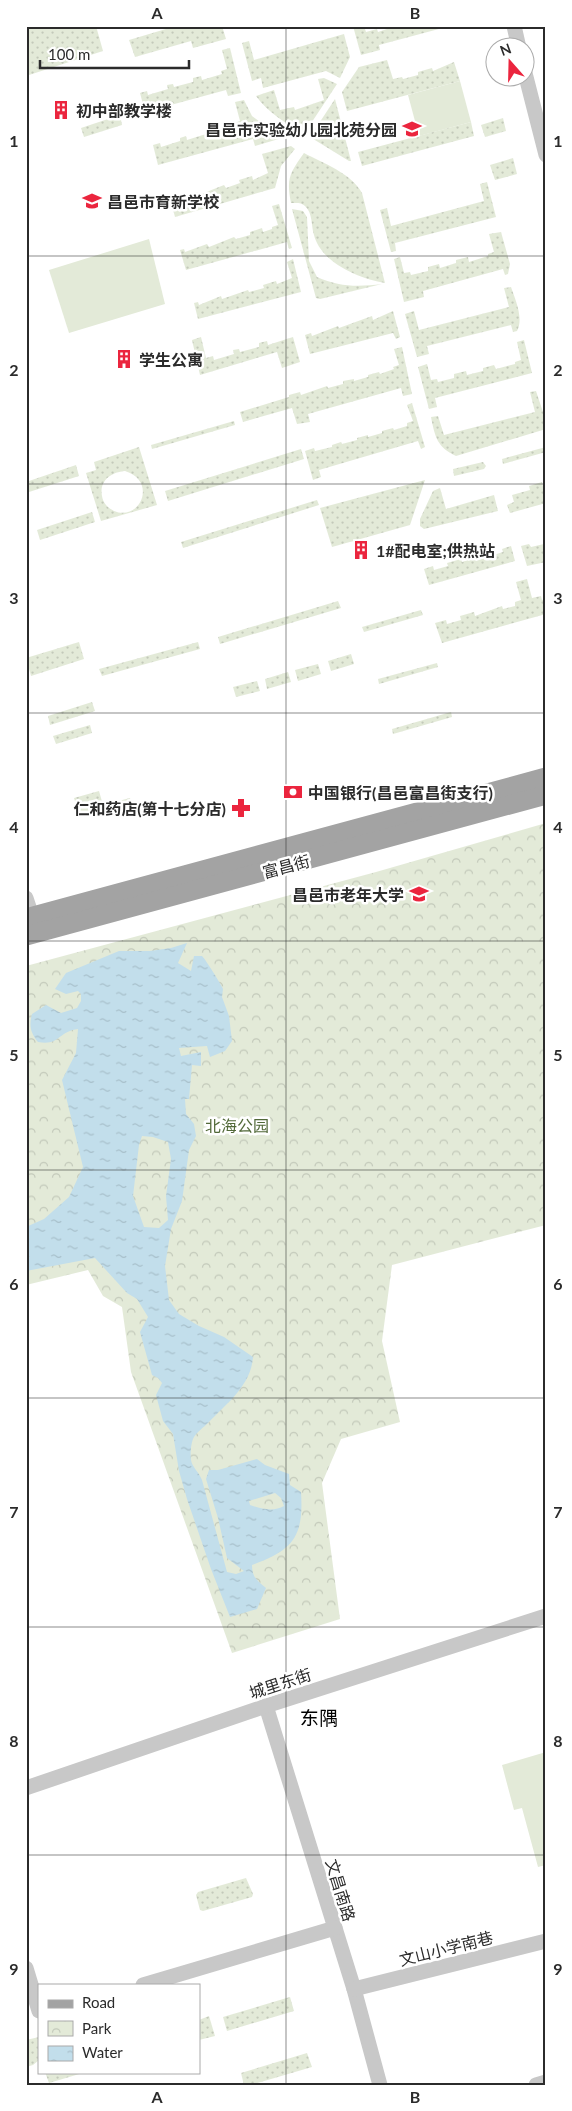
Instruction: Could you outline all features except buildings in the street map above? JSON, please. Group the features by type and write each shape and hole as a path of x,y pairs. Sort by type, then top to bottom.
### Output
{"main road":[{"name":"富昌街","path":"30,926 546,777"},
{"name":"富昌街","path":"30,926 546,795"}],"street":[{"path":"529,88 546,155"},
{"path":"26,898 30,926"},
{"name":"城里东街","path":"26,1788 266,1706 546,1616"},
{"name":"文昌南路","path":"266,1706 354,1989 380,2085"},
{"path":"146,1984 335,1928"},
{"name":"文山小学南巷","path":"354,1989 546,1941"},
{"path":"26,1968 38,2008"},
{"path":"536,2085 546,2082"}],"green space":[{"path":"26,26 96,26 103,51 26,76"},
{"path":"176,26 222,26 226,39 193,48 191,41 135,57 129,40"},
{"path":"353,26 364,26 366,32 377,29 378,32 387,29 388,26 450,26 379,45 380,50 361,55"},
{"path":"344,34 350,57 340,78 326,71 263,88 261,78 252,81 242,43 249,41 254,60"},
{"path":"230,48 241,93 228,96 226,90 145,112 140,93 147,91 148,95 168,89 167,85 173,84 174,87 193,82 193,78 201,76 202,80 222,74 221,71 227,69 222,50"},
{"path":"387,60 393,79 402,77 403,79 418,75 418,72 432,68 433,71 454,62 460,81 347,111 342,92 359,67"},
{"path":"324,78 337,84 304,134 272,113 256,96 274,90 280,110 294,107 295,110 324,100 318,79"},
{"path":"460,81 471,122 419,136 408,95"},
{"path":"335,99 351,161 310,137"},
{"path":"244,100 252,116 282,138 255,146 253,139 158,165 153,145 160,143 161,147 180,141 180,138 186,136 187,140 206,134 205,130 214,128 215,132 235,127 234,123 240,121 235,102"},
{"path":"120,115 122,125 84,137 81,128"},
{"path":"503,118 506,131 485,137 481,125"},
{"path":"471,122 474,136 362,166 358,152"},
{"path":"291,146 295,149 281,166 275,188 175,217 170,198 174,197 175,200 197,192 199,195 224,185 226,188 240,183 239,180 252,176 253,180 268,173 262,154"},
{"path":"304,153 344,174 362,193 385,283 364,278 333,261 318,245 308,209 302,204 291,203 290,176"},
{"path":"513,158 517,174 495,180 490,165"},
{"path":"487,182 496,217 395,243 396,251 391,252 380,210 387,208 391,226 484,201 480,184"},
{"path":"279,204 292,248 289,249 287,242 186,270 180,250 184,249 185,252 207,244 209,247 234,237 236,239 250,235 250,232 262,228 263,232 272,229 272,227 278,225 272,206"},
{"path":"292,209 303,211 307,217 309,261 317,277 333,283 349,285 382,284 320,299 316,298"},
{"path":"501,232 510,264 508,274 505,275 503,269 423,291 424,297 404,302 394,259 400,257 404,273 410,272 411,275 428,271 428,267 439,264 440,268 456,263 456,260 468,257 469,262 494,252 489,234"},
{"path":"149,239 165,304 69,333 49,270"},
{"path":"293,259 301,292 198,319 194,303 198,302 199,305 221,296 222,299 248,290 249,292 264,288 263,285 276,281 277,284 292,278 287,262"},
{"path":"511,287 517,303 520,320 517,331 513,332 511,325 427,346 429,354 417,357 405,314 414,311 419,330 509,307 504,288"},
{"path":"393,311 400,337 396,339 393,333 310,354 305,335 311,333 312,336 372,316 373,320"},
{"path":"201,337 206,358 213,356 214,360 234,354 233,350 239,349 240,352 259,347 259,343 267,341 268,345 293,337 300,362 282,368 277,352 200,375 192,340"},
{"path":"524,340 532,373 435,398 437,407 429,409 418,367 427,364 431,380 437,379 438,382 454,378 454,374 466,371 467,375 483,371 483,368 494,365 496,369 515,364 515,362 521,360 517,342"},
{"path":"402,347 412,394 403,396 401,388 308,414 310,422 297,424 292,408 243,422 240,412 289,397 289,395 300,392 301,395 327,386 328,388 343,384 343,381 354,379 354,381 368,377 368,375 379,372 380,374 394,369 393,367 399,365 394,349"},
{"path":"536,391 546,421 546,429 456,456 445,449 438,441 431,417 438,416 444,435 535,412 530,392"},
{"path":"412,403 425,447 421,449 418,441 319,470 321,477 313,480 305,451 314,448 315,451 332,447 332,445 341,442 342,444 357,440 357,438 382,433 382,431 407,426 407,423 413,421 407,405"},
{"path":"234,421 235,425 152,449 151,445"},
{"path":"139,447 157,505 101,521 86,473 96,470 94,462","holes":["125,471 135,476 141,483 143,491 142,499 138,506 131,511 123,513 114,511 105,503 102,496 104,482 111,475"]},
{"path":"546,447 546,452 503,464 502,459"},
{"path":"301,449 304,459 168,501 165,491"},
{"path":"483,462 486,466 484,469 454,476 453,469"},
{"path":"76,465 79,476 29,492 26,482"},
{"path":"425,480 410,525 332,547 320,508"},
{"path":"542,482 543,486 546,485 546,503 510,513 507,505 514,502 512,495 530,490 529,486"},
{"path":"440,488 446,509 494,495 498,511 424,529 420,526 420,519 433,491"},
{"path":"317,500 319,505 183,548 181,542"},
{"path":"92,512 95,522 40,540 37,530"},
{"path":"546,539 546,562 527,566 521,546 529,544 531,547 544,544"},
{"path":"511,546 515,561 429,585 424,569 433,566 434,570 448,566 447,563 461,559 462,562 489,553 490,556 503,552 502,549"},
{"path":"527,579 532,598 541,596 542,600 546,599 546,614 442,643 435,623 446,620 447,624 461,620 460,616 474,612 475,616 502,606 503,609 515,606 515,602 521,600 516,582"},
{"path":"338,601 341,608 220,644 218,637"},
{"path":"421,610 423,615 364,632 362,627"},
{"path":"79,642 84,659 31,676 26,658"},
{"path":"198,642 200,649 102,676 99,669"},
{"path":"351,654 354,664 331,671 328,661"},
{"path":"437,663 438,667 379,684 378,679"},
{"path":"318,664 321,674 298,681 295,670"},
{"path":"288,672 291,682 267,689 265,679"},
{"path":"257,681 260,691 236,697 233,687"},
{"path":"92,702 95,711 50,725 48,716"},
{"path":"451,712 452,717 393,734 392,729"},
{"path":"90,725 92,733 56,744 53,736"},
{"path":"99,791 103,805 130,798 131,803 80,817 74,798"},
{"name":"北海公园","path":"546,823 546,1225 392,1265 382,1341 400,1422 341,1439 322,1483 340,1619 232,1653 131,1372 122,1307 103,1296 88,1270 26,1285 26,966 376,872"},
{"path":"546,1752 546,1865 538,1867 522,1808 514,1810 502,1765"},
{"path":"246,1878 253,1894 252,1897 203,1911 200,1910 196,1895 198,1892"},
{"path":"290,1997 294,2011 227,2031 223,2017"},
{"path":"209,2016 215,2036 200,2040 200,2020"},
{"path":"38,2037 38,2061 26,2067 26,2040"},
{"path":"307,2053 312,2067 251,2085 244,2085 241,2073"},
{"path":"46,2074 79,2074 49,2083"}],"water":[{"name":"北海公园","path":"187,943 178,963 191,971 194,956 202,956 210,967 223,989 222,997 229,1016 232,1041 225,1051 210,1057 207,1046 179,1048 181,1056 201,1052 201,1066 192,1065 189,1099 185,1099 186,1114 194,1124 196,1136 189,1150 182,1201 171,1229 165,1266 169,1300 179,1314 199,1326 224,1337 253,1357 248,1377 243,1386 195,1435 191,1448 192,1463 202,1480 227,1572 236,1574 244,1571 227,1558 218,1518 206,1479 209,1470 218,1470 257,1459 265,1465 289,1474 290,1485 301,1492 300,1520 298,1531 293,1540 277,1554 252,1565 256,1578 266,1588 257,1609 230,1617 187,1499 179,1471 173,1434 163,1421 156,1395 162,1383 152,1375 140,1332 148,1317 137,1299 127,1293 95,1258 26,1271 26,1227 44,1219 69,1197 83,1167 62,1080 76,1053 78,1029 66,1033 51,1042 38,1042 31,1028 32,1014 46,1005 61,1013 77,1008 81,1001 81,994 78,991 66,994 55,989 66,973 119,951 150,951 171,948","holes":["142,1136 168,1142 171,1159 166,1196 168,1220 159,1228 144,1227 133,1196 139,1145","275,1493 281,1498 284,1506 276,1509 267,1509 250,1505 249,1501"]}],"place":[{"name":"初中部教学楼","path":"61,110"},
{"name":"昌邑市实验幼儿园北苑分园","path":"412,129"},
{"name":"昌邑市育新学校","path":"92,201"},
{"name":"学生公寓","path":"124,359"},
{"name":"1#配电室;供热站","path":"361,550"},
{"name":"中国银行(昌邑富昌街支行)","path":"293,792"},
{"name":"仁和药店(第十七分店)","path":"241,808"},
{"name":"昌邑市老年大学","path":"419,894"}],"district":[{"name":"东隅","path":"319,1717"}]}
